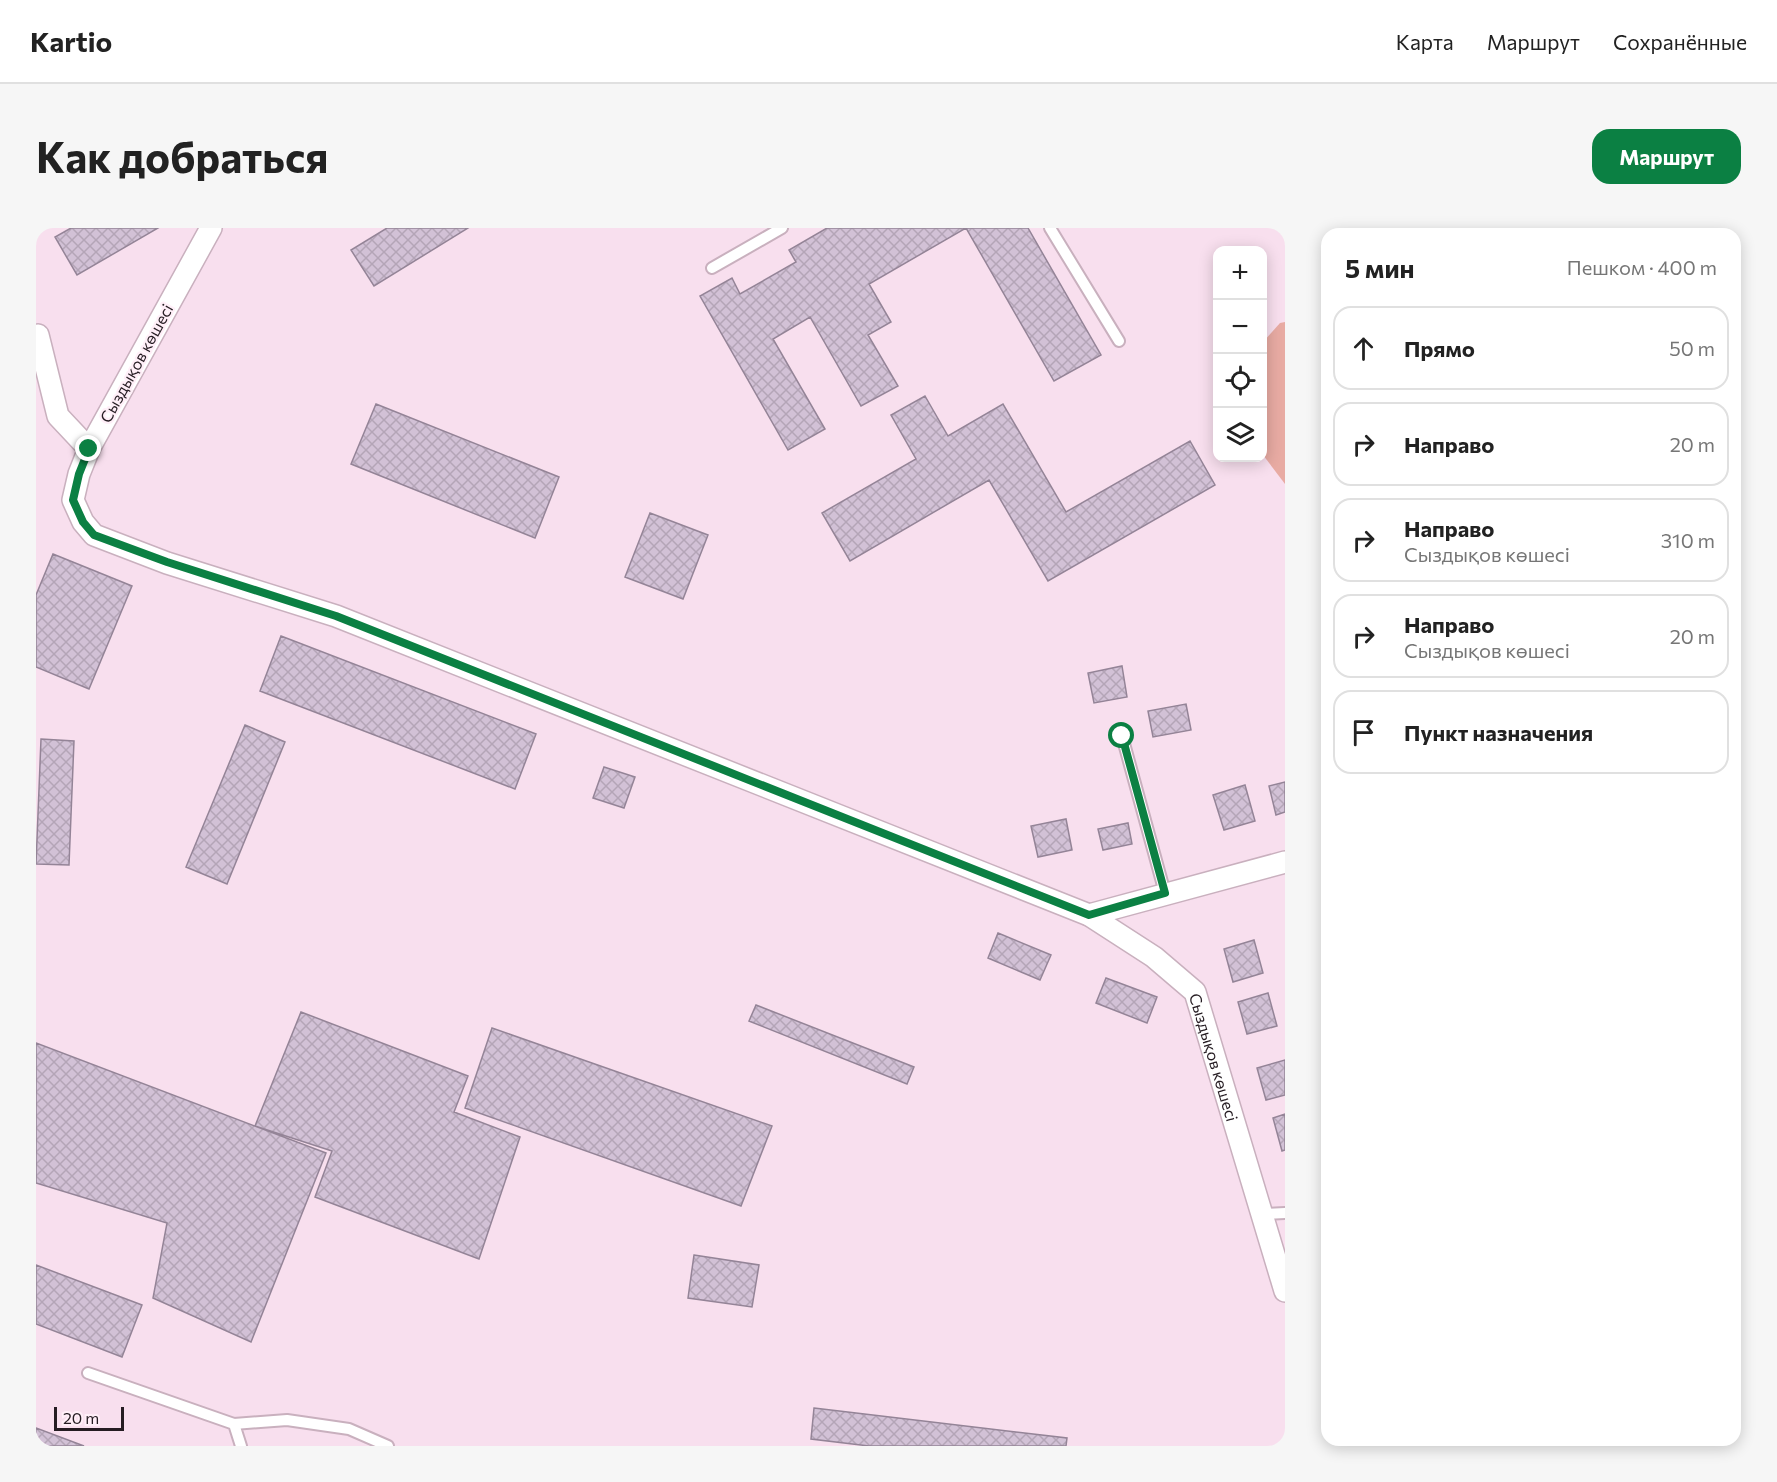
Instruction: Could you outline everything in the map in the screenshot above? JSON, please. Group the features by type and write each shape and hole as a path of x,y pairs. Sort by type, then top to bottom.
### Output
{"street":[{"name":"Сыздықов көшесі","path":"211,228 89,449 79,474 73,500 83,522 94,535 167,562 336,616 1089,915 1154,957 1195,992 1285,1291"},
{"path":"38,335 58,416 89,449"},
{"path":"1089,915 1285,862"}],"lane":[{"path":"712,268 782,228"},
{"path":"1050,228 1119,341"},
{"path":"1122,736 1165,893"},
{"path":"1262,1214 1285,1213"},
{"path":"88,1373 234,1425 287,1420 349,1429 388,1446"},
{"path":"234,1425 241,1446"}],"shaded area":[{"path":"1285,322 1285,484 1267,460 1267,338 1280,323"}],"building":[{"path":"71,228 158,228 77,275 55,237"},
{"path":"387,228 468,228 374,286 351,250"},
{"path":"827,228 966,228 869,284 891,322 868,335 898,386 861,406 810,317 773,339 825,429 788,450 700,296 732,278 740,294 796,262 789,250"},
{"path":"966,228 1028,228 1101,355 1054,381"},
{"path":"925,396 948,436 1003,404 1066,512 1190,441 1215,485 1048,581 989,480 850,561 822,513 916,459 891,415"},
{"path":"376,404 559,477 535,538 351,464"},
{"path":"650,513 708,535 683,599 625,577"},
{"path":"53,554 132,586 89,689 36,667 36,595"},
{"path":"281,636 536,734 515,789 260,691"},
{"path":"1122,666 1127,697 1094,703 1088,673"},
{"path":"1186,704 1191,730 1153,737 1148,711"},
{"path":"245,725 285,742 227,884 186,867"},
{"path":"41,739 74,741 69,865 36,864"},
{"path":"604,767 635,777 624,808 593,798"},
{"path":"1285,782 1285,812 1276,815 1269,786"},
{"path":"1245,785 1255,821 1224,830 1213,795"},
{"path":"1066,819 1072,850 1038,857 1031,826"},
{"path":"1128,823 1132,844 1103,850 1098,829"},
{"path":"998,933 1051,955 1040,980 988,958"},
{"path":"1254,940 1263,973 1233,982 1224,949"},
{"path":"1106,978 1157,997 1147,1023 1096,1003"},
{"path":"1268,993 1277,1026 1247,1034 1238,1002"},
{"path":"756,1005 914,1067 907,1084 749,1021"},
{"path":"301,1012 468,1076 454,1112 520,1137 479,1259 315,1197 332,1151 255,1126"},
{"path":"492,1028 772,1126 741,1206 465,1108"},
{"path":"36,1043 326,1153 251,1342 153,1298 167,1223 36,1183"},
{"path":"1285,1060 1285,1095 1266,1100 1257,1068"},
{"path":"1285,1114 1285,1150 1282,1151 1273,1118"},
{"path":"694,1255 759,1265 752,1307 688,1298"},
{"path":"36,1265 142,1305 122,1357 36,1324"},
{"path":"814,1408 1067,1438 1066,1446 869,1446 811,1439"},
{"path":"36,1428 84,1446 36,1446"}],"route":[{"path":"89,449 79,474 73,500 83,522 94,535 167,562 336,616 1089,915 1165,893 1122,736"}]}
